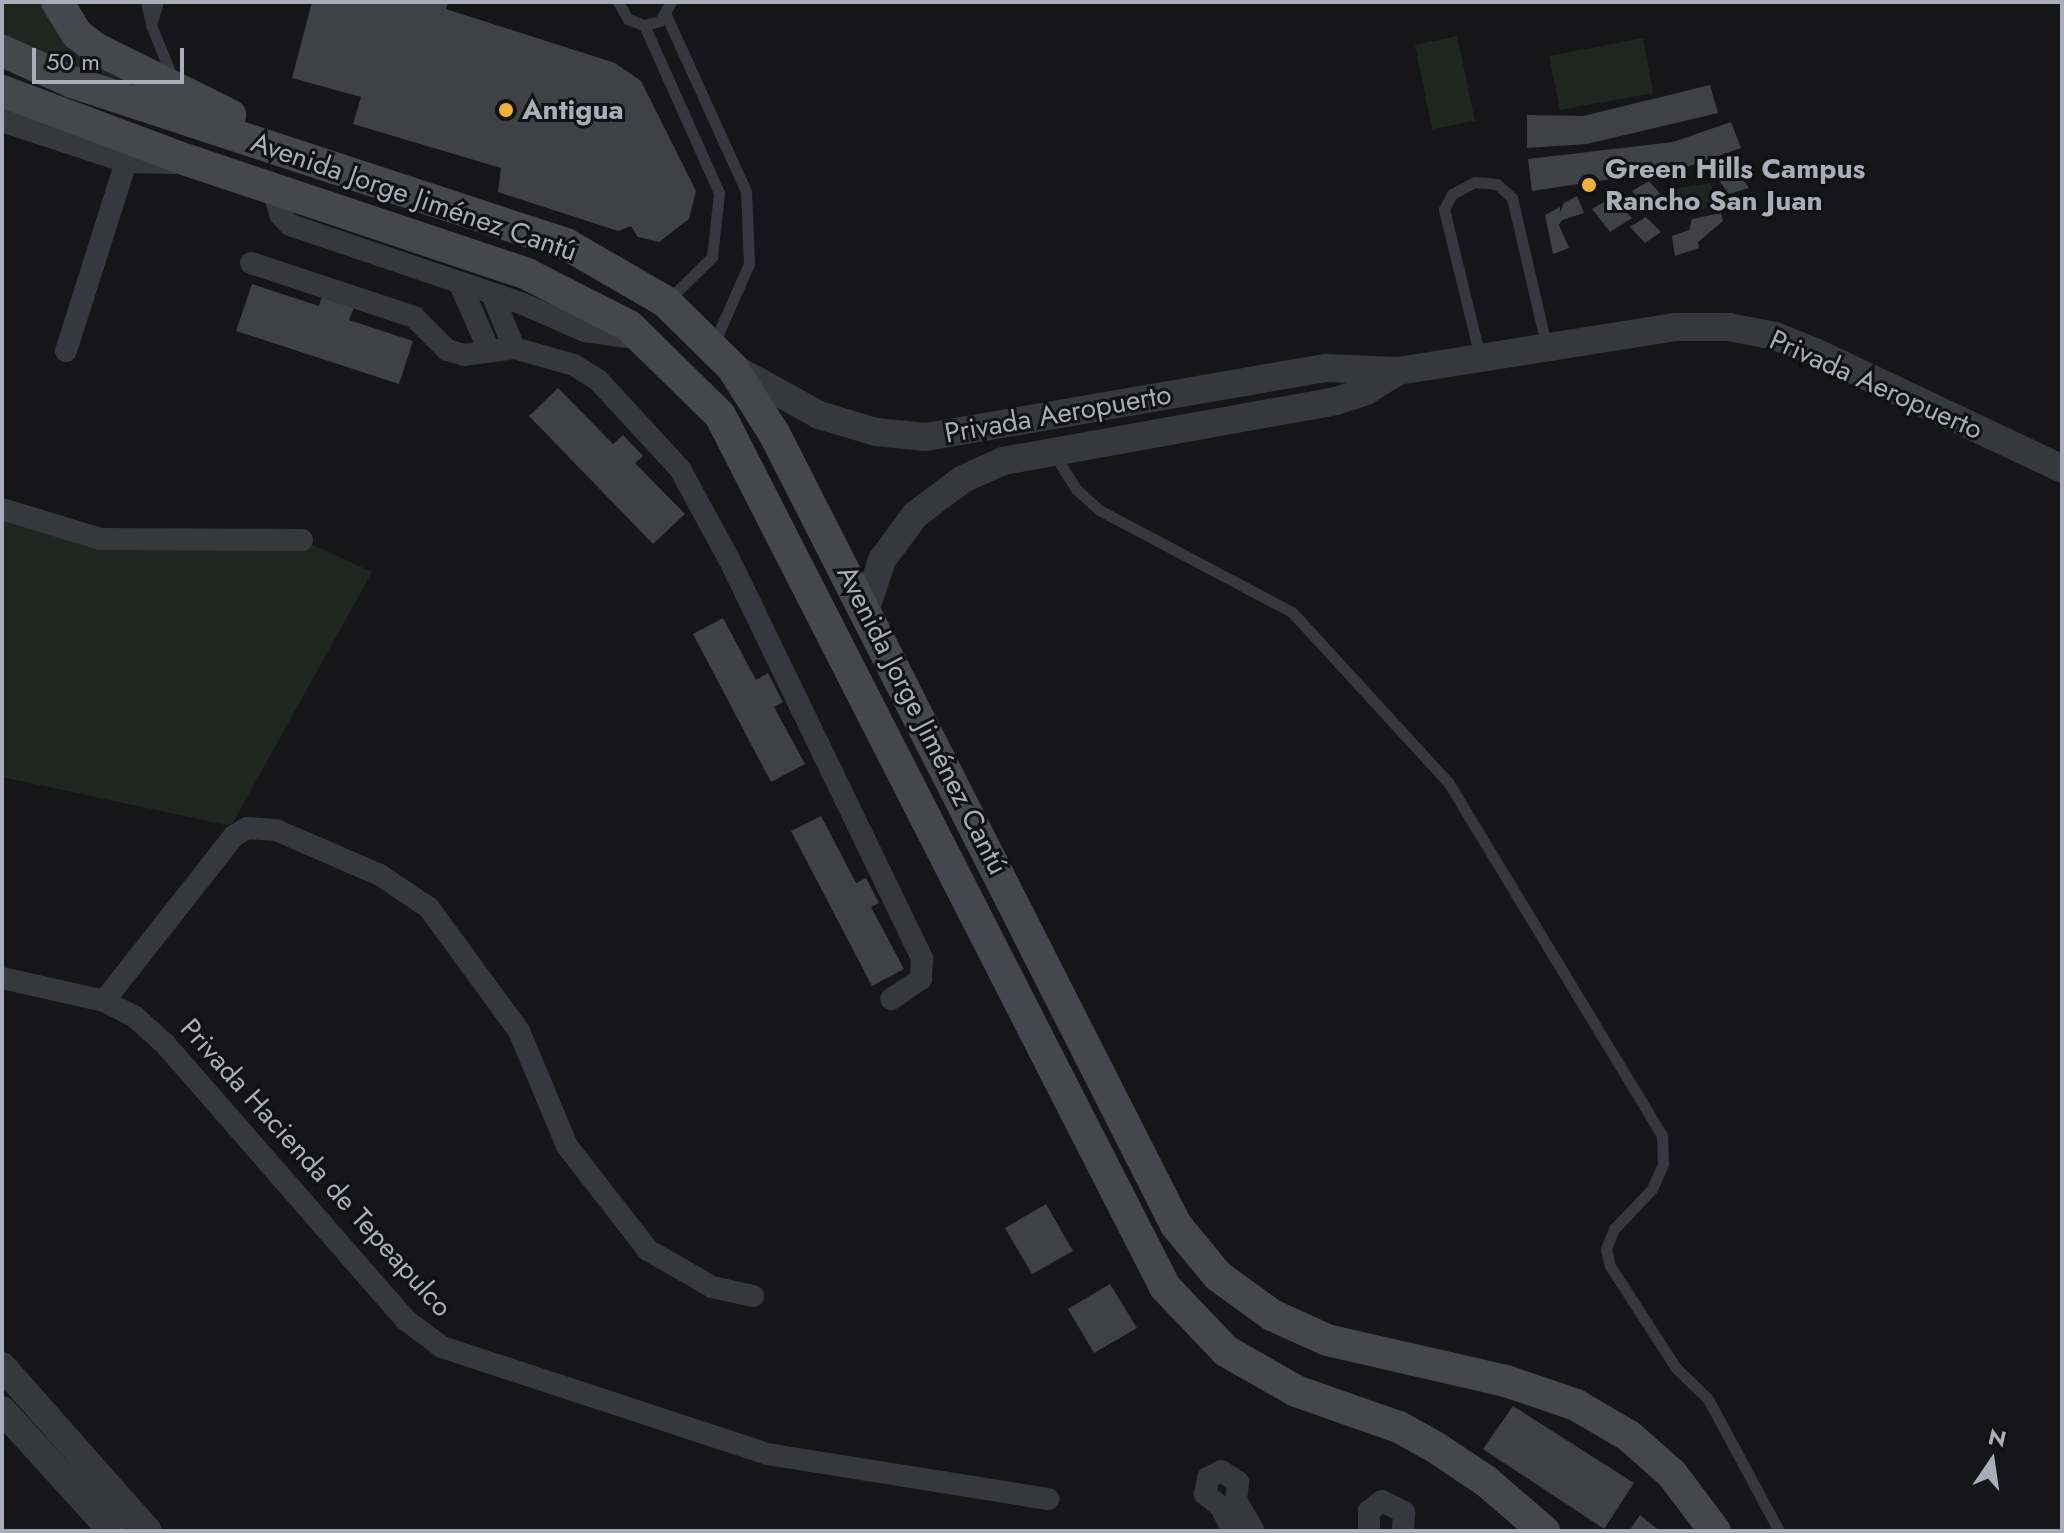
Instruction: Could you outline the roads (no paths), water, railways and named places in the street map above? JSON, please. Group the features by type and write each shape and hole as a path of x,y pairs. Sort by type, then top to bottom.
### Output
{"main road":[{"path":"57,2 77,34 95,48 337,168"},
{"name":"Avenida Jorge Jiménez Cantú","path":"2,51 72,82 566,244 666,302 722,357 775,435 866,608 1176,1225 1218,1276 1272,1315 1327,1340 1506,1381 1576,1405 1629,1436 1672,1474 1715,1531"},
{"name":"Avenida Jorge Jiménez Cantú","path":"2,91 187,160 527,274 629,326 720,415 1007,971 1136,1240 1165,1287 1226,1351 1296,1391 1399,1427 1435,1447 1486,1481 1544,1531"}],"street":[{"path":"2,118 127,159 187,160"},
{"path":"66,351 127,159"},
{"path":"273,189 280,214 290,225 459,282 585,331 642,339"},
{"path":"251,263 414,317 447,350 464,355 514,348 545,353 598,380 696,493 922,959 921,979 891,999"},
{"path":"459,282 489,350"},
{"path":"492,294 514,348"},
{"name":"Privada Aeropuerto","path":"722,357 819,415 876,432 926,437 1326,368 1398,371 1675,327 1729,327 1775,336 2062,469"},
{"name":"Privada Aeropuerto","path":"866,608 882,560 915,515 963,479 989,467 1052,452 1336,401 1366,391 1398,371"},
{"path":"2,509 101,539 302,540"},
{"path":"104,1001 234,836 247,828 276,830 380,875 429,908 519,1031 567,1146 648,1250 712,1287 753,1296"},
{"name":"Privada Hacienda de Tepeapulco","path":"2,978 104,1001 135,1017 165,1044 406,1320 442,1347 767,1454 1048,1499"},
{"path":"2,1366 148,1531"},
{"path":"2,1410 112,1531"},
{"path":"1233,1531 1221,1507 1205,1494 1208,1478 1221,1471 1238,1482 1236,1500 1254,1531"},
{"path":"1369,1531 1369,1511 1382,1501 1404,1512 1403,1531"}],"lane":[{"path":"146,2 151,25 176,89"},
{"path":"151,25 158,2"},
{"path":"618,2 628,19 644,25 666,15 671,2"},
{"path":"666,15 746,191 749,264 722,357"},
{"path":"644,25 719,193 712,257 666,302"},
{"path":"1480,358 1444,209 1452,194 1475,182 1497,184 1512,198 1547,348"},
{"path":"1052,452 1076,489 1099,510 1292,612 1448,782 1662,1135 1663,1164 1652,1189 1614,1229 1606,1249 1610,1266 1676,1368 1708,1399 1779,1531"}],"place":[{"name":"Antigua","path":"506,110"},
{"name":"Green Hills Campus Rancho San Juan","path":"1589,185"}]}
